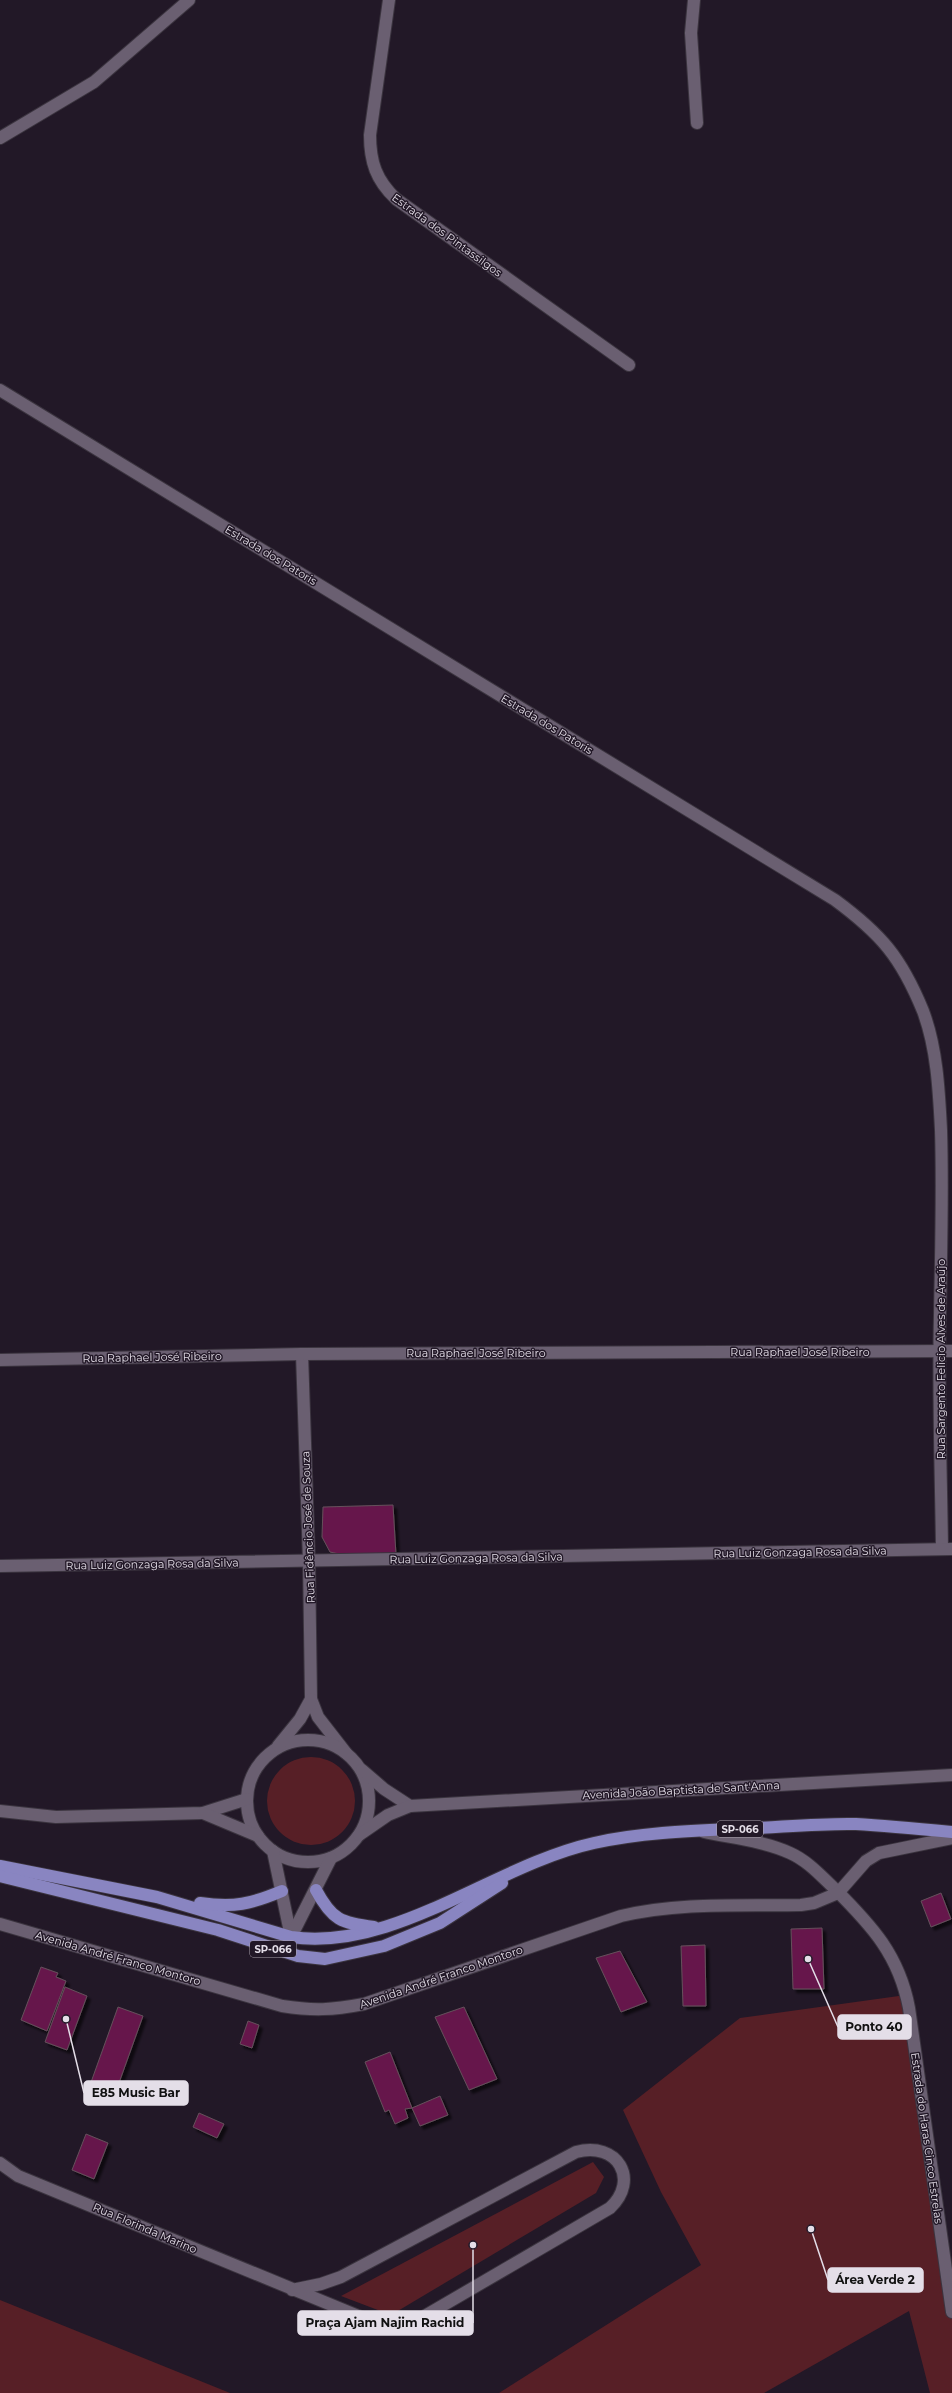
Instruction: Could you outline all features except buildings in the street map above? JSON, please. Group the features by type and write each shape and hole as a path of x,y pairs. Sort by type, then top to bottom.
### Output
{"main road":[{"name":"SP-066","path":"0,1866 157,1897 291,1937 307,1939 336,1938 383,1928 531,1863 563,1851 626,1837 696,1831 856,1824 952,1832"},
{"name":"SP-066","path":"0,1876 218,1930 279,1951 325,1960 384,1946 440,1922 531,1863"},
{"path":"316,1890 330,1912 339,1920 348,1924 383,1928"},
{"path":"157,1897 224,1907 258,1901 282,1891"},
{"path":"218,1930 291,1937 325,1960"}],"street":[{"path":"0,138 94,82 140,45 189,0"},
{"name":"Estrada dos Pintassilgos","path":"389,0 370,135 370,155 375,173 383,187 396,199 629,365"},
{"path":"694,0 691,33 697,123"},
{"name":"Estrada dos Patoris","path":"0,390 835,900 865,922 891,949 923,1012 934,1054 940,1102 942,1168"},
{"name":"Rua Sargento Felicio Alves de Araújo","path":"942,1168 939,1351 947,1549"},
{"name":"Rua Raphael José Ribeiro","path":"0,1360 302,1354 952,1351"},
{"name":"Rua Fidêncio José de Souza","path":"302,1354 309,1561 310,1699 318,1717 346,1753"},
{"name":"Rua Luiz Gonzaga Rosa da Silva","path":"0,1566 947,1549"},
{"name":"Rua Fidêncio José de Souza","path":"274,1750 300,1719 310,1699"},
{"path":"358,1767 366,1783 369,1801 366,1819 359,1835 347,1848 331,1858 304,1861 291,1860 273,1851 258,1836 250,1818 247,1799 251,1780 260,1763 274,1750 292,1742 310,1740 329,1744 346,1753 358,1767 384,1789 410,1806"},
{"name":"Avenida João Baptista de Sant'Anna","path":"359,1835 388,1815 410,1806 952,1775"},
{"path":"0,1811 56,1817 203,1813 247,1799"},
{"path":"203,1813 258,1836"},
{"path":"696,1831 773,1846 790,1853 815,1870 838,1893"},
{"name":"Avenida André Franco Montoro","path":"0,1924 282,2006 314,2011 337,2010 364,2004 621,1916 644,1910 802,1905 814,1903 838,1893 866,1862 879,1853 952,1838"},
{"path":"273,1851 291,1937"},
{"path":"291,1937 331,1858"},
{"name":"Estrada do Haras Cinco Estrelas","path":"838,1893 870,1925 895,1963 904,1984 952,2312"},
{"name":"Rua Florinda Marino","path":"0,2163 18,2176 292,2290 385,2327 399,2327 411,2324 610,2208 620,2198 624,2183 621,2166 615,2158 604,2151 590,2148 576,2152 342,2276 321,2284 292,2290"}],"shaded area":[{"path":"311,1757 328,1760 342,1770 352,1784 355,1801 352,1818 342,1832 328,1842 311,1845 294,1842 280,1832 270,1818 267,1801 270,1784 280,1770 294,1760"},
{"path":"906,1995 952,2312 952,2393 930,2393 909,2311 764,2393 499,2393 701,2265 661,2192 623,2110 740,2018"},
{"path":"593,2162 604,2177 596,2193 391,2315 341,2296"},
{"path":"0,2300 230,2393 0,2393"}],"place":[{"name":"Ponto 40","path":"808,1959"},
{"name":"E85 Music Bar","path":"66,2019"},
{"name":"Área Verde 2","path":"811,2229"},
{"name":"Praça Ajam Najim Rachid","path":"473,2245"}]}
